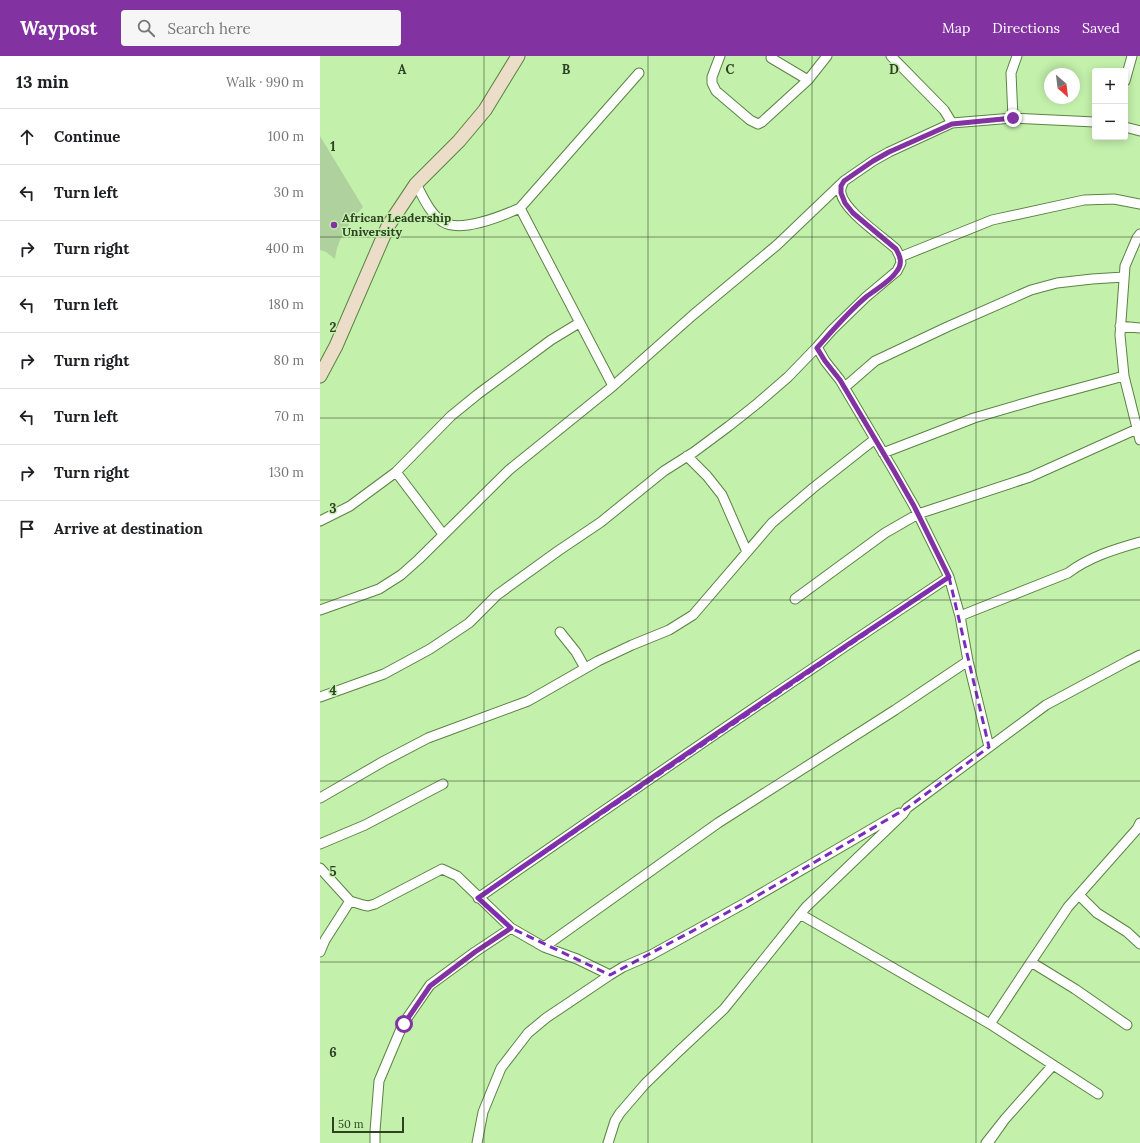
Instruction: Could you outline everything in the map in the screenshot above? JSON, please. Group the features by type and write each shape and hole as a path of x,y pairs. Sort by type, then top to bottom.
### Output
{"main road":[{"path":"320,376 336,346 388,226 416,184 459,141 485,110 518,56"}],"street":[{"path":"720,56 712,77 712,83 716,91 754,123 758,124 808,80 827,56"},
{"path":"891,56 944,110 952,124"},
{"path":"1013,118 1011,73 1017,56"},
{"path":"1128,70 1132,56"},
{"path":"771,58 808,80"},
{"path":"416,184 432,212 442,222 451,226 466,226 520,208 639,73"},
{"path":"320,610 379,589 401,575 509,470 612,386 692,315 777,245 844,181 873,161 889,152 952,124 1013,118 1092,122"},
{"path":"1128,128 1140,131"},
{"path":"320,697 384,674 430,649 469,623 497,595 601,522 664,471 687,456 758,403 788,377 817,348 832,330 866,297 897,271 901,263 896,249 853,213 845,203 841,193 841,186 844,181"},
{"path":"900,257 992,220 1084,200 1114,199 1140,204"},
{"path":"520,208 612,386"},
{"path":"1140,234 1125,266 1120,326 1124,376 1140,440"},
{"path":"845,387 875,361 1031,290 1056,283 1124,277"},
{"path":"320,520 350,506 396,472 456,411 551,340 578,322"},
{"path":"1120,326 1140,328"},
{"path":"817,348 845,387 883,452 918,514 949,577 960,616 968,661 990,747"},
{"path":"883,452 974,418 1124,376"},
{"path":"795,599 885,533 918,514 1030,477 1137,429"},
{"path":"320,798 384,761 428,738 528,701 585,668 632,645 669,630 693,615 772,523 812,488 875,439"},
{"path":"687,456 707,476 722,495 747,552"},
{"path":"396,472 443,534"},
{"path":"960,616 1068,573 1082,562 1118,548 1140,542"},
{"path":"478,898 584,824 949,577"},
{"path":"560,632 576,652 585,668"},
{"path":"477,1143 483,1112 501,1068 528,1033 546,1018 623,967 651,955 745,903 907,808 1046,705 1140,655"},
{"path":"544,946 718,823 895,710 968,661"},
{"path":"320,844 365,825 443,784"},
{"path":"608,1143 615,1121 620,1113 645,1084 724,1009 800,914 903,814 907,808"},
{"path":"990,1024 1065,911 1137,829 1140,823"},
{"path":"320,868 350,901 368,906 376,904 442,869 457,876 478,898 511,928 544,946 577,959 610,975"},
{"path":"1080,895 1097,913 1127,932 1140,944"},
{"path":"320,952 325,940 350,901"},
{"path":"800,914 990,1024 1098,1094"},
{"path":"376,1143 375,1131 379,1081 404,1024 430,986 475,952 511,928"},
{"path":"1031,962 1075,989 1127,1025"},
{"path":"987,1143 1005,1119 1053,1065"}],"highlighted area":[{"path":"949,577 989,747 907,808 745,903 610,975 511,928 478,898"}],"green space":[{"name":"African Leadership University","path":"320,136 363,207 353,218 341,237 335,259 326,252 320,250"}],"place":[{"name":"African Leadership University","path":"334,225"}],"route":[{"path":"404,1024 430,986 475,952 511,928 478,898 584,824 949,577 914,506 894,471 840,380 817,348 832,330 866,297 884,284 897,271 901,263 896,249 884,237 853,213 845,203 841,193 841,186 844,181 889,152 952,124 1013,118"}]}
